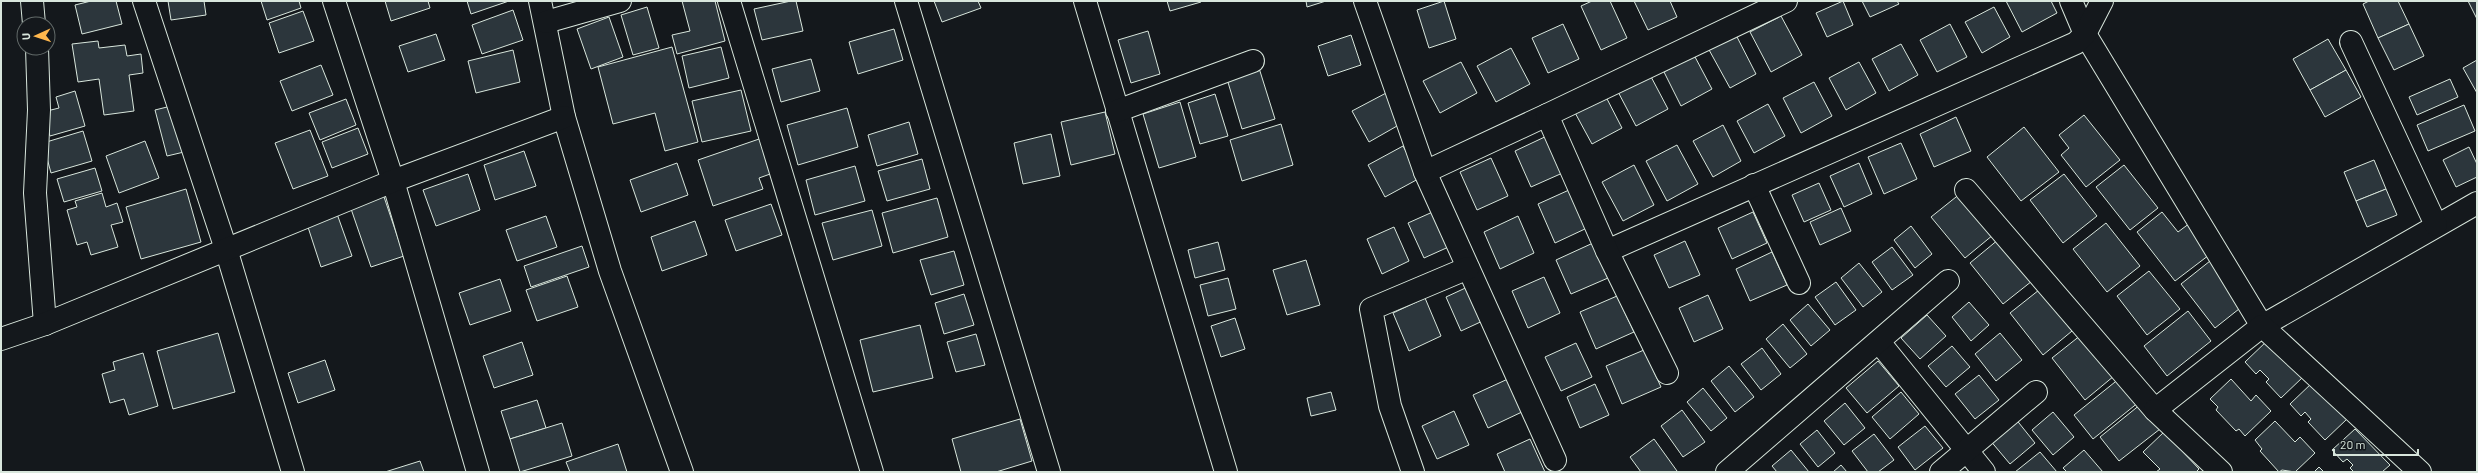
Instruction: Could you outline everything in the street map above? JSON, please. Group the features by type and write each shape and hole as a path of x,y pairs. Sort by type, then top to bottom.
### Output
{"street":[{"path":"32,1 33,16"},
{"path":"144,1 226,249 293,472"},
{"path":"334,1 393,181 478,472"},
{"path":"540,1 546,22 564,117 610,271 682,472"},
{"path":"546,22 620,1"},
{"path":"729,1 872,472"},
{"path":"906,1 1049,472"},
{"path":"1085,1 1226,472"},
{"path":"1365,1 1425,172 1555,460"},
{"path":"1425,172 1786,1"},
{"path":"2071,1 2085,34 2262,326 2420,472"},
{"path":"1607,250 2076,43 2085,34 2102,1"},
{"path":"2351,42 2436,225"},
{"path":"37,56 39,110 35,193 42,326"},
{"path":"1117,111 1252,61"},
{"path":"1547,114 1607,250 1667,373"},
{"path":"1,339 42,326 393,181 564,117"},
{"path":"1754,185 1799,282"},
{"path":"1966,190 2155,410 2221,472"},
{"path":"2155,410 2262,326 2436,225 2477,203"},
{"path":"1413,472 1390,406 1371,309 1468,268"},
{"path":"1727,472 1948,281"},
{"path":"1879,342 1984,472"},
{"path":"1940,472 2036,392"}],"building":[{"path":"91,1 116,1 122,24 82,34 75,5"},
{"path":"168,1 204,1 206,15 171,20"},
{"path":"261,1 299,1 301,8 267,20"},
{"path":"385,1 428,1 430,8 391,21"},
{"path":"467,1 509,1 471,14"},
{"path":"682,1 715,1 725,41 677,54 672,35 690,31"},
{"path":"796,1 803,31 762,40 754,9"},
{"path":"934,1 978,1 981,8 942,22"},
{"path":"1167,1 1200,1 1201,2 1170,11"},
{"path":"1306,1 1326,1 1307,7"},
{"path":"1444,1 1456,39 1429,48 1417,10"},
{"path":"1592,1 1610,1 1627,38 1601,50 1581,6"},
{"path":"1634,1 1670,1 1677,17 1648,30"},
{"path":"1843,1 1853,25 1827,37 1816,13"},
{"path":"1862,1 1897,1 1899,4 1870,17"},
{"path":"2006,1 2051,1 2057,13 2022,32"},
{"path":"2369,1 2398,1 2409,24 2378,38 2363,4"},
{"path":"2468,1 2477,1 2477,19"},
{"path":"647,7 659,48 633,55 621,15"},
{"path":"1994,7 2010,37 1982,53 1965,22"},
{"path":"513,10 523,40 482,54 472,25"},
{"path":"303,11 314,41 279,53 269,23"},
{"path":"1781,16 1802,55 1771,72 1750,32"},
{"path":"609,17 623,57 591,69 577,29"},
{"path":"1563,24 1579,59 1548,73 1532,38"},
{"path":"1950,24 1967,57 1937,72 1920,40"},
{"path":"2409,24 2424,56 2394,70 2378,38"},
{"path":"894,29 903,60 858,74 849,42"},
{"path":"1148,31 1160,74 1131,83 1118,40"},
{"path":"1735,33 1756,74 1730,88 1708,48"},
{"path":"436,34 445,60 408,72 399,46"},
{"path":"1351,35 1361,65 1328,76 1318,46"},
{"path":"2328,39 2346,70 2310,90 2293,59"},
{"path":"98,41 99,48 125,45 127,56 141,54 143,73 129,75 134,111 104,115 99,79 78,82 72,44"},
{"path":"1901,44 1918,75 1889,91 1872,59"},
{"path":"672,47 698,142 665,151 655,113 613,124 598,67"},
{"path":"721,47 729,78 689,88 682,56"},
{"path":"1511,48 1530,84 1496,102 1477,66"},
{"path":"513,50 520,82 476,93 468,61"},
{"path":"1694,55 1712,89 1681,106 1664,72"},
{"path":"811,59 820,91 781,102 772,69"},
{"path":"2477,60 2477,93 2463,68"},
{"path":"1461,62 1477,93 1440,113 1423,81"},
{"path":"1859,62 1876,93 1846,110 1829,78"},
{"path":"321,65 333,95 292,111 280,81"},
{"path":"1259,68 1275,119 1242,129 1227,79"},
{"path":"2346,70 2361,97 2325,117 2310,90"},
{"path":"1648,71 1668,109 1636,126 1616,88"},
{"path":"2450,79 2458,97 2417,115 2409,97"},
{"path":"1814,82 1832,116 1801,133 1783,98"},
{"path":"741,90 751,131 702,142 692,101"},
{"path":"75,91 85,126 50,136 43,112 59,108 56,97"},
{"path":"1388,92 1404,122 1369,142 1352,111"},
{"path":"1604,93 1622,128 1592,144 1573,109"},
{"path":"1215,94 1228,136 1200,144 1188,103"},
{"path":"346,99 356,125 320,140 309,113"},
{"path":"1180,102 1196,157 1159,168 1143,114"},
{"path":"1768,104 1785,136 1754,153 1737,121"},
{"path":"2464,105 2475,131 2428,151 2417,125"},
{"path":"171,106 184,152 167,156 155,110"},
{"path":"847,108 858,147 798,165 787,125"},
{"path":"1105,112 1115,154 1071,165 1061,122"},
{"path":"2084,115 2120,160 2086,187 2061,155 2069,148 2059,135"},
{"path":"1956,117 1971,151 1934,167 1920,134"},
{"path":"909,122 918,154 877,166 868,135"},
{"path":"1281,124 1293,165 1242,181 1230,140"},
{"path":"1723,125 1741,161 1713,177 1693,141"},
{"path":"2024,127 2059,172 2021,201 1987,157"},
{"path":"358,128 368,154 332,168 322,142"},
{"path":"310,130 328,176 293,189 275,143"},
{"path":"83,131 92,161 51,173 43,143"},
{"path":"1051,134 1060,176 1023,184 1014,143"},
{"path":"1551,134 1567,171 1531,187 1515,151"},
{"path":"762,138 773,173 759,178 763,189 713,206 698,160"},
{"path":"145,141 159,178 119,193 106,156"},
{"path":"1901,143 1917,179 1884,194 1868,157"},
{"path":"1677,145 1698,184 1667,201 1646,161"},
{"path":"1403,146 1420,178 1385,197 1368,165"},
{"path":"2469,147 2477,164 2477,177 2456,187 2443,160"},
{"path":"524,151 536,186 495,200 484,165"},
{"path":"1491,158 1508,196 1477,210 1460,172"},
{"path":"922,159 930,189 887,201 878,171"},
{"path":"2374,160 2386,189 2356,201 2344,172"},
{"path":"677,163 688,195 641,212 630,180"},
{"path":"1859,163 1872,194 1844,207 1830,176"},
{"path":"1634,165 1654,205 1623,221 1602,182"},
{"path":"2124,165 2158,208 2130,230 2096,187"},
{"path":"855,166 865,201 815,215 806,180"},
{"path":"95,168 102,191 64,202 57,179"},
{"path":"468,174 480,210 436,226 423,190"},
{"path":"2064,174 2097,216 2063,243 2030,200"},
{"path":"1819,183 1831,210 1804,222 1792,195"},
{"path":"186,189 201,242 141,259 126,207"},
{"path":"2386,189 2397,215 2367,227 2356,201"},
{"path":"1569,190 1587,228 1555,243 1538,204"},
{"path":"382,191 404,256 371,267 349,203"},
{"path":"102,193 106,207 117,203 123,222 111,225 118,247 91,255 87,242 77,245 67,210 77,207 75,201"},
{"path":"1961,193 1993,235 1965,258 1931,217"},
{"path":"937,198 948,237 893,253 882,213"},
{"path":"771,204 782,235 736,251 725,220"},
{"path":"1841,208 1851,231 1820,245 1810,222"},
{"path":"872,210 882,246 833,260 822,223"},
{"path":"1437,210 1453,245 1424,258 1408,223"},
{"path":"336,211 352,256 321,267 306,221"},
{"path":"1753,212 1767,243 1732,259 1718,228"},
{"path":"2162,212 2178,232 2190,223 2213,252 2175,281 2137,232"},
{"path":"546,216 557,247 517,261 506,230"},
{"path":"1518,216 1534,253 1500,269 1484,232"},
{"path":"695,221 707,255 662,271 651,237"},
{"path":"2106,223 2140,266 2107,292 2073,249"},
{"path":"1911,226 1932,254 1915,268 1894,240"},
{"path":"1394,227 1409,261 1382,274 1367,239"},
{"path":"1999,239 2032,281 2003,304 1970,263"},
{"path":"1685,241 1700,275 1669,288 1654,255"},
{"path":"1218,242 1225,270 1195,278 1188,250"},
{"path":"1593,243 1608,278 1571,294 1556,260"},
{"path":"582,246 589,267 531,287 524,266"},
{"path":"1892,247 1913,275 1892,290 1872,262"},
{"path":"954,251 964,285 931,295 920,260"},
{"path":"1772,252 1787,285 1750,301 1736,269"},
{"path":"1306,260 1320,305 1287,315 1273,270"},
{"path":"2210,261 2244,305 2215,328 2181,284"},
{"path":"1859,263 1882,292 1863,307 1841,278"},
{"path":"2149,271 2180,309 2147,335 2117,296"},
{"path":"567,276 578,307 537,321 526,290"},
{"path":"1544,277 1560,313 1528,328 1512,291"},
{"path":"1228,278 1236,309 1208,316 1200,285"},
{"path":"500,279 511,311 470,325 459,293"},
{"path":"1836,282 1856,310 1835,325 1815,297"},
{"path":"1474,284 1489,318 1461,331 1446,297"},
{"path":"2039,290 2072,331 2043,355 2010,313"},
{"path":"964,294 974,325 944,334 935,303"},
{"path":"1708,295 1723,329 1694,342 1679,308"},
{"path":"1617,296 1634,332 1596,349 1580,312"},
{"path":"1425,298 1441,336 1409,351 1393,313"},
{"path":"1969,302 1989,325 1971,341 1952,317"},
{"path":"1808,304 1830,330 1811,346 1790,320"},
{"path":"2188,311 2211,341 2167,376 2144,346"},
{"path":"1927,315 1946,336 1920,359 1901,338"},
{"path":"1235,318 1245,349 1221,357 1211,326"},
{"path":"1783,324 1807,354 1790,368 1766,339"},
{"path":"920,325 933,378 873,392 860,340"},
{"path":"218,333 235,392 173,409 157,351"},
{"path":"2000,333 2022,360 1996,381 1975,354"},
{"path":"976,334 985,365 956,372 947,342"},
{"path":"2081,335 2114,376 2085,400 2052,358"},
{"path":"2268,340 2303,377 2281,398 2266,382 2269,379 2260,370 2256,374 2245,362"},
{"path":"522,342 533,375 494,388 483,356"},
{"path":"1576,343 1592,377 1561,391 1545,357"},
{"path":"1952,346 1970,367 1946,387 1928,366"},
{"path":"1762,348 1781,374 1761,390 1741,364"},
{"path":"1644,350 1661,387 1622,404 1606,366"},
{"path":"143,353 158,406 129,415 124,399 110,403 102,374 115,370 113,362"},
{"path":"325,360 335,390 298,403 288,373"},
{"path":"1878,361 1899,386 1867,413 1846,388"},
{"path":"1729,366 1754,397 1735,412 1711,381"},
{"path":"1979,375 1999,400 1975,419 1955,394"},
{"path":"1510,378 1524,411 1488,428 1473,395"},
{"path":"2120,378 2139,402 2093,439 2074,415"},
{"path":"2231,379 2251,401 2256,395 2271,411 2245,436 2239,429 2236,431 2216,410 2218,407 2210,399"},
{"path":"2313,382 2347,419 2325,440 2308,422 2311,419 2305,412 2301,416 2290,404"},
{"path":"1595,384 1609,415 1580,428 1567,397"},
{"path":"1703,388 1727,418 1711,431 1687,402"},
{"path":"1331,392 1336,410 1311,416 1307,398"},
{"path":"1901,392 1919,414 1890,439 1872,417"},
{"path":"537,400 546,428 510,439 501,411"},
{"path":"1845,403 1865,428 1844,445 1824,421"},
{"path":"2141,404 2160,429 2119,461 2100,437"},
{"path":"1682,410 1705,442 1683,457 1661,426"},
{"path":"1454,411 1469,445 1437,459 1422,426"},
{"path":"2053,412 2074,437 2053,455 2032,430"},
{"path":"2015,418 2035,443 2010,464 1989,439"},
{"path":"1020,419 1032,461 996,472 961,472 952,439"},
{"path":"2275,421 2295,442 2300,437 2315,453 2295,472 2282,470 2279,472 2260,451 2262,449 2255,440"},
{"path":"562,423 572,456 520,472 510,439"},
{"path":"1925,426 1943,448 1915,470 1898,447"},
{"path":"2355,429 2390,465 2382,472 2354,472 2350,468 2353,465 2347,459 2343,462 2332,450"},
{"path":"1817,430 1835,453 1818,467 1800,444"},
{"path":"2164,432 2199,469 2196,472 2156,472 2160,469 2143,452"},
{"path":"1874,434 1894,460 1878,472 1868,472 1852,451"},
{"path":"1530,439 1545,472 1505,472 1497,454"},
{"path":"1654,439 1677,471 1641,472 1630,457"},
{"path":"618,444 627,472 570,472 566,462"},
{"path":"1791,450 1809,472 1777,472 1772,466"},
{"path":"2084,450 2103,472 2067,472 2063,468"},
{"path":"2040,452 2057,472 2015,472"},
{"path":"420,461 424,472 385,472"},
{"path":"1841,465 1847,472 1833,472"},
{"path":"2319,467 2324,472 2314,472"}]}
